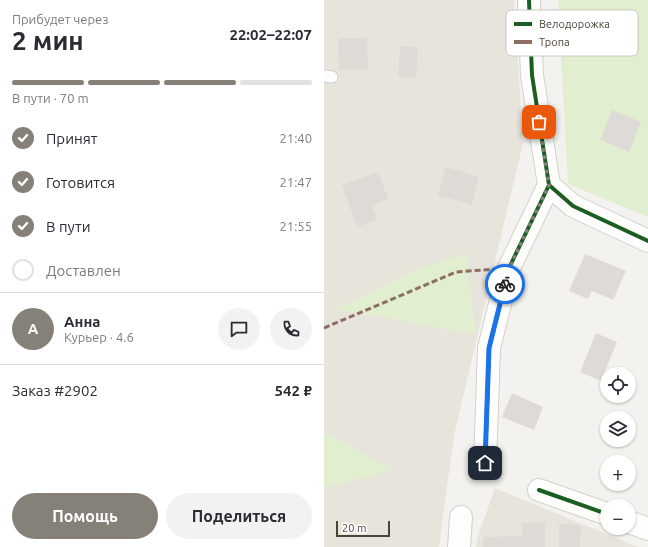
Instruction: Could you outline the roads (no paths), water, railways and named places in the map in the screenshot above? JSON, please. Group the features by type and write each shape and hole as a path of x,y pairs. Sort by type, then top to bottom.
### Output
{"street":[{"path":"529,0 529,10"},
{"path":"485,463 489,348 509,268 549,185 532,75 531,56"},
{"path":"549,185 573,206 648,241"},
{"path":"539,490 600,512"},
{"path":"459,547 461,517"},
{"path":"636,525 648,529"}]}
